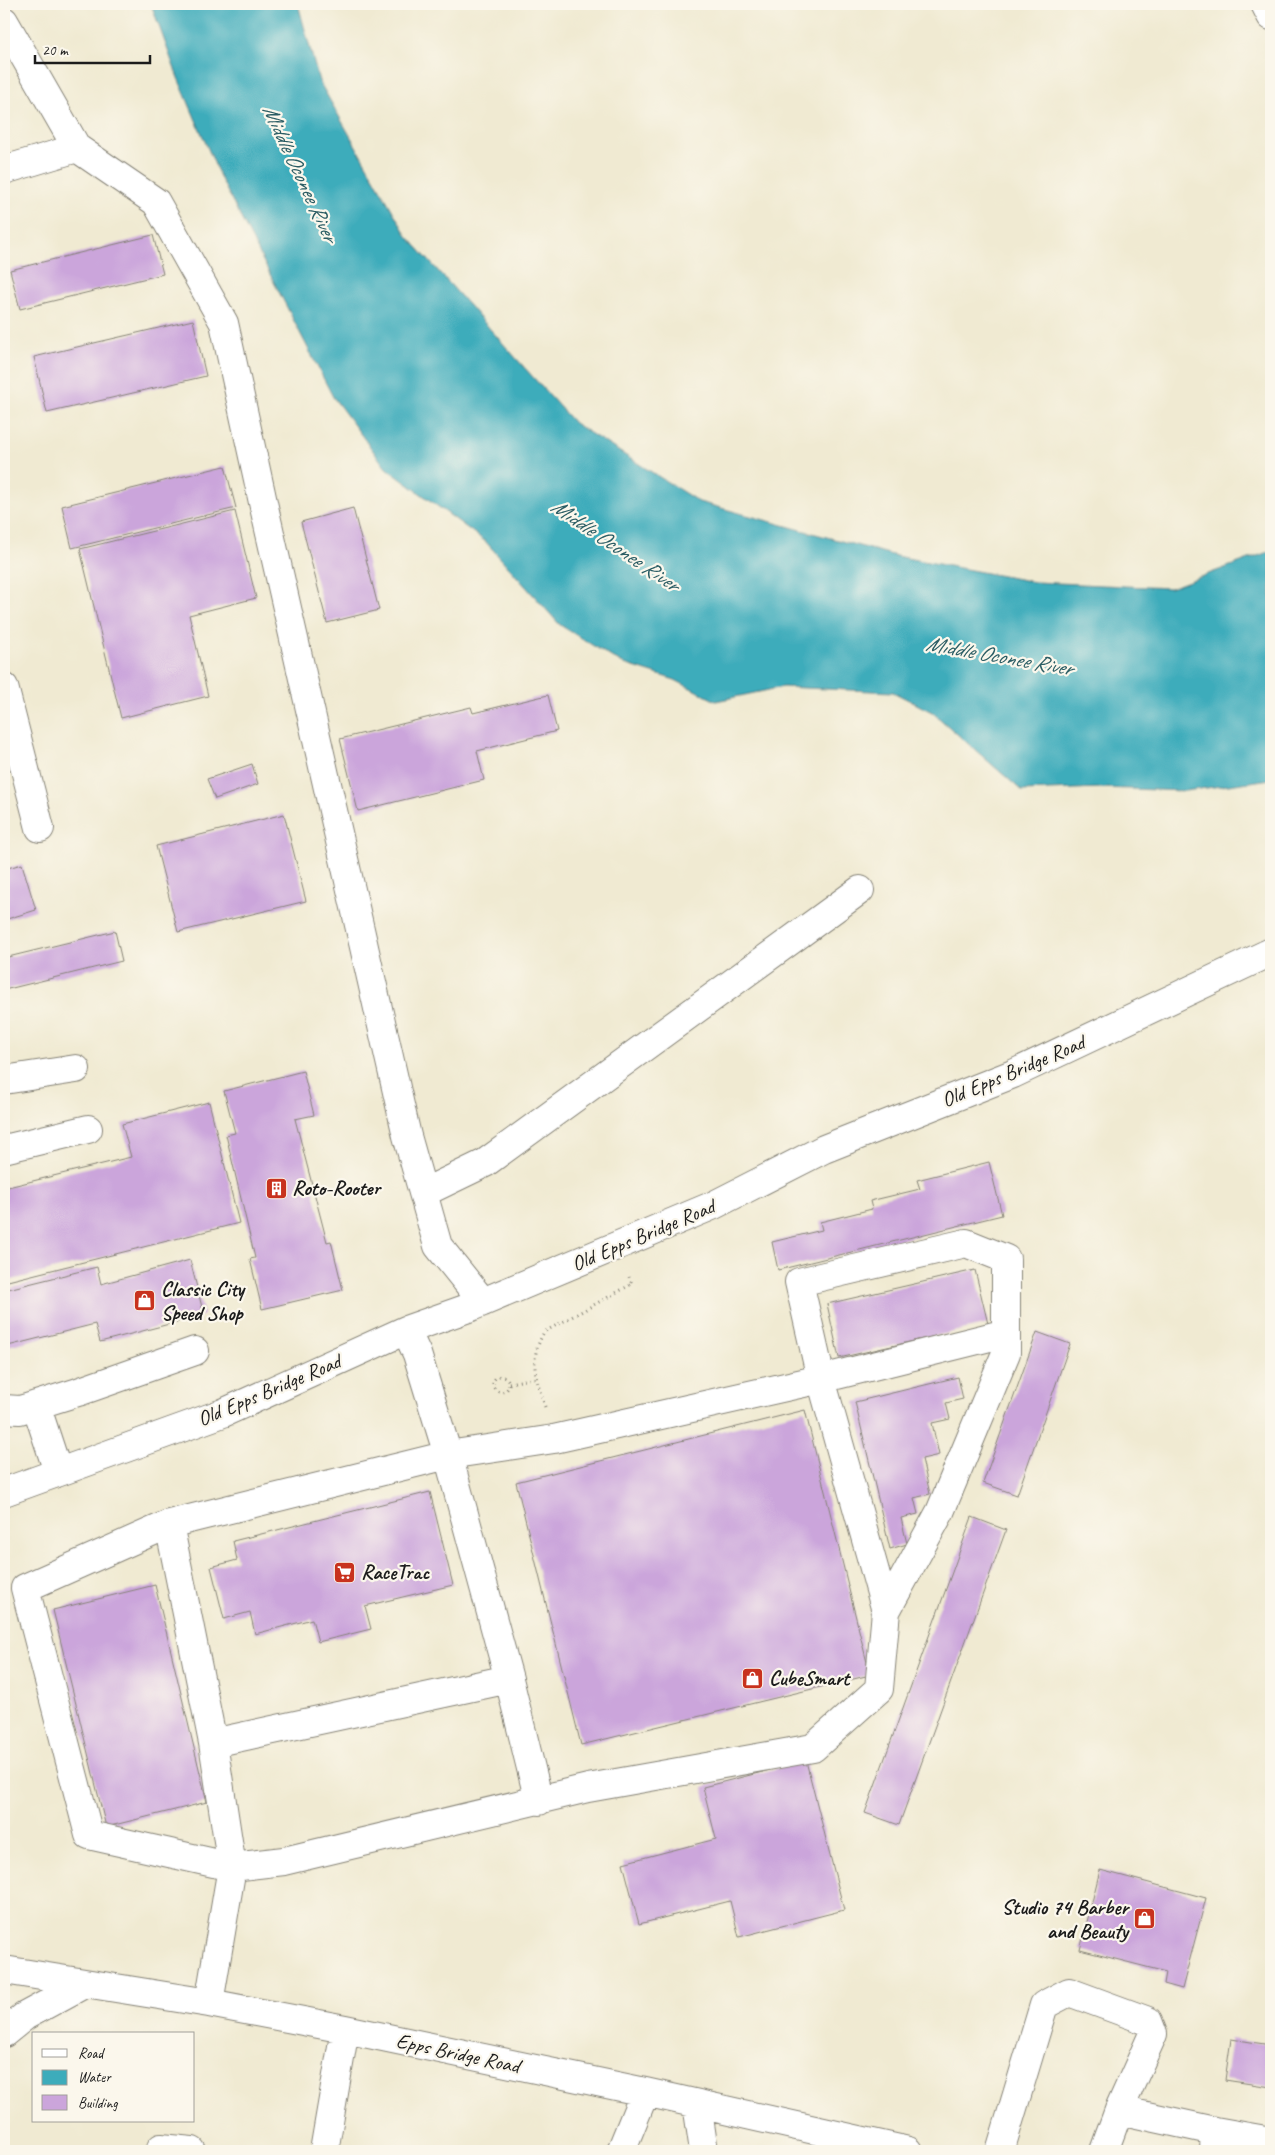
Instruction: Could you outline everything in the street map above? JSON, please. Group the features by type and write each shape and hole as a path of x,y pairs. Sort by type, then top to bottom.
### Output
{"street":[{"path":"1265,4 1271,16"},
{"path":"4,21 77,148 156,202 224,323 407,1136 438,1246 483,1302"},
{"path":"4,170 77,148"},
{"path":"4,686 40,828"},
{"path":"424,1194 485,1163 860,890"},
{"name":"Old Epps Bridge Road","path":"4,1492 223,1413 406,1330 483,1302 714,1205 824,1149 1014,1074 1271,952"},
{"path":"4,1080 76,1069"},
{"path":"4,1149 88,1129"},
{"path":"886,1611 940,1512 1006,1353 1006,1333 1006,1259 966,1243 799,1282 821,1379 886,1611 879,1689 813,1748 588,1788 284,1861 232,1867 89,1835 25,1588 169,1524 448,1455 554,1439 821,1379 1006,1333"},
{"path":"406,1330 417,1354 448,1455 509,1679 539,1800"},
{"path":"4,1409 20,1410 195,1351"},
{"path":"36,1405 58,1472"},
{"path":"169,1524 213,1743 232,1867 209,2003"},
{"path":"213,1743 509,1679"},
{"name":"Epps Bridge Road","path":"4,1970 209,2003 344,2029 645,2092 908,2151"},
{"path":"4,2033 24,2016 84,1984"},
{"path":"1000,2151 1044,2005 1069,1992 1148,2021 1153,2034 1118,2110 1104,2151"},
{"path":"324,2151 344,2029"},
{"path":"621,2151 645,2092"},
{"path":"698,2104 704,2151"},
{"path":"1118,2110 1214,2141 1271,2141"},
{"path":"161,2151 161,2148 192,2151"}],"path":[{"path":"545,1406 534,1372 537,1345 544,1332 632,1284 626,1272"},
{"path":"502,1376 509,1383 507,1390 502,1392 496,1390 493,1384 495,1379 502,1376"},
{"path":"509,1383 536,1378"}],"water":[{"name":"Middle Oconee River","path":"151,4 298,4 319,81 407,236 574,423 699,502 896,556 1035,582 1170,588 1271,551 1271,779 1185,791 1102,788 1022,791 932,712 893,692 783,687 716,701 675,680 621,663 560,625 486,542 386,468 333,397 221,179 178,78"}],"building":[{"path":"153,235 163,274 20,309 10,270"},
{"path":"193,320 206,376 47,413 34,357"},
{"path":"225,466 236,508 72,548 62,506"},
{"path":"353,508 379,610 327,623 301,522"},
{"path":"235,511 256,598 189,615 208,696 121,718 80,549"},
{"path":"548,695 557,731 477,751 484,780 358,811 340,739 471,707 473,713"},
{"path":"252,764 258,784 215,799 207,779"},
{"path":"284,814 306,901 178,932 156,846"},
{"path":"22,864 36,910 4,920 4,869"},
{"path":"115,931 122,961 4,990 4,958"},
{"name":"Roto-Rooter","path":"303,1071 314,1115 295,1119 327,1242 331,1241 343,1290 262,1309 250,1259 255,1258 226,1135 235,1133 224,1091"},
{"path":"209,1102 239,1223 4,1282 4,1188 131,1157 122,1124"},
{"path":"989,1162 1002,1215 778,1270 772,1242 822,1230 820,1222 872,1209 870,1201 920,1189 917,1180"},
{"path":"190,1260 204,1315 100,1342 95,1324 4,1347 4,1290 97,1267 101,1284"},
{"path":"975,1270 988,1324 839,1358 827,1304"},
{"path":"1037,1332 1070,1344 1017,1495 983,1483"},
{"path":"958,1377 963,1399 946,1403 950,1419 932,1423 939,1455 922,1459 930,1494 914,1498 918,1514 901,1518 907,1544 890,1549 855,1402"},
{"path":"805,1410 870,1675 581,1745 516,1482"},
{"name":"RaceTrac","path":"430,1492 453,1585 365,1606 371,1629 318,1642 312,1619 255,1634 250,1612 224,1619 211,1567 237,1560 233,1541"},
{"path":"972,1517 1006,1530 899,1825 865,1813"},
{"path":"155,1585 207,1802 106,1827 53,1610"},
{"path":"806,1761 844,1910 739,1937 730,1901 639,1924 623,1863 716,1839 703,1787"},
{"name":"Studio 74 Barber and Beauty","path":"1100,1870 1206,1898 1182,1989 1164,1984 1166,1972 1080,1950"},
{"path":"1231,2039 1271,2045 1271,2087 1225,2080"}],"place":[{"name":"Roto-Rooter","path":"276,1188"},
{"name":"Classic City Speed Shop","path":"145,1301"},
{"name":"RaceTrac","path":"345,1572"},
{"name":"CubeSmart","path":"753,1678"},
{"name":"Studio 74 Barber and Beauty","path":"1144,1919"}]}
